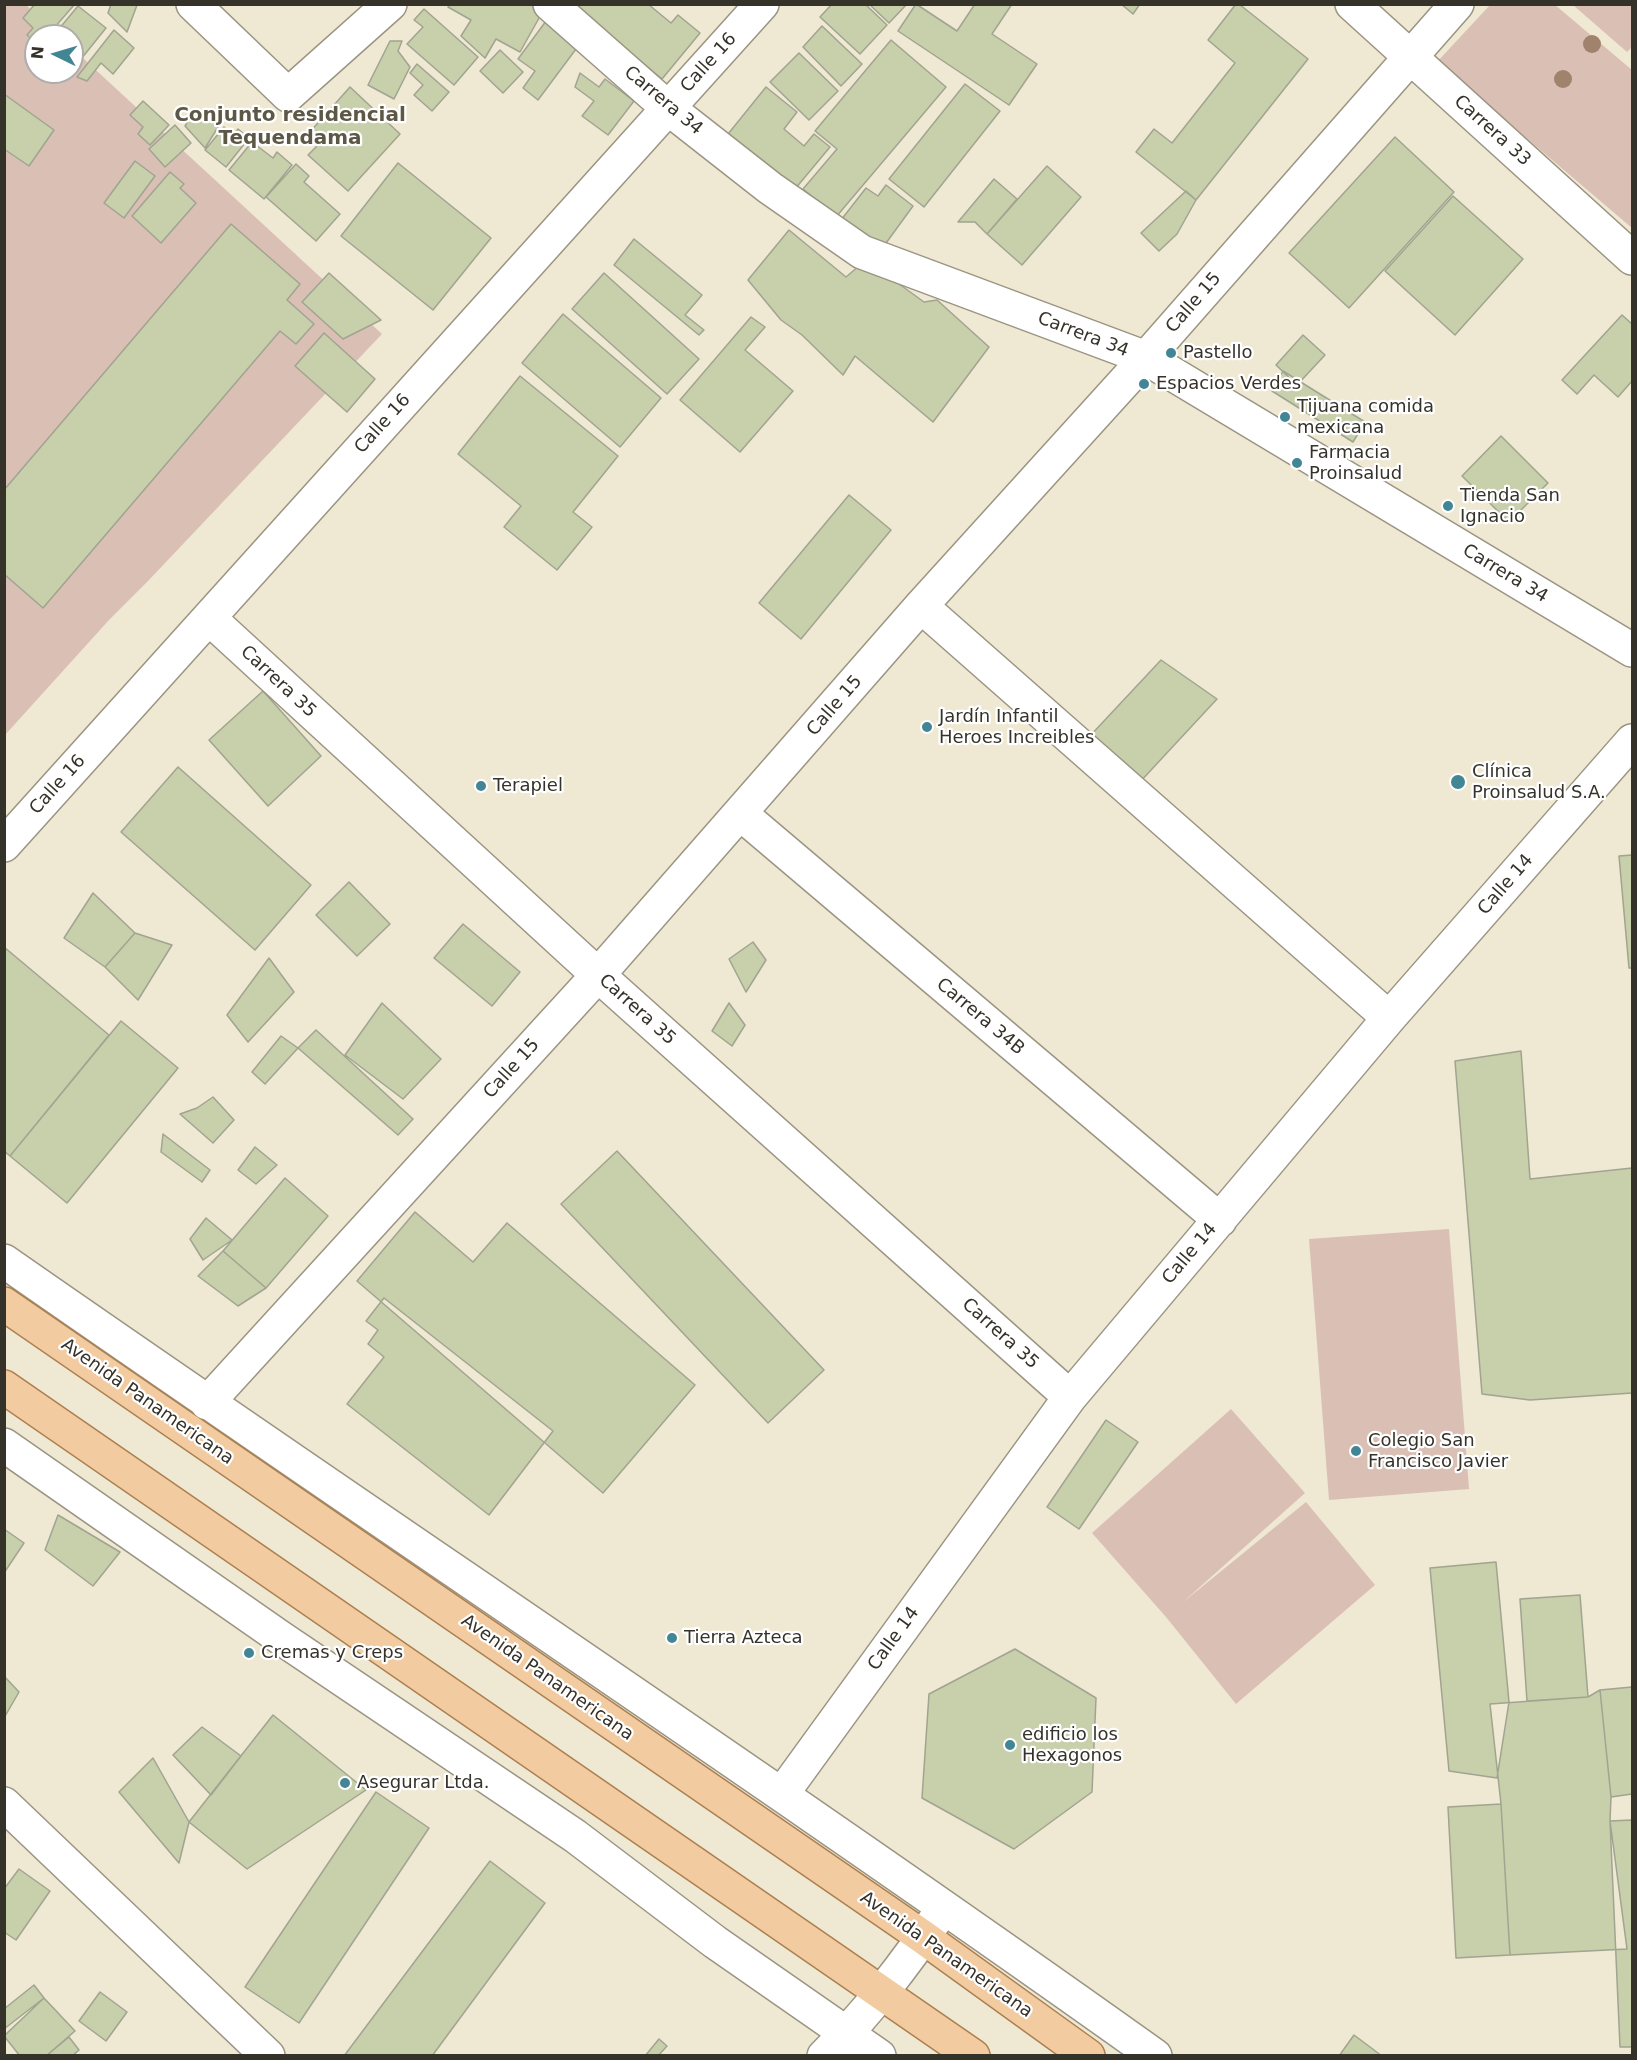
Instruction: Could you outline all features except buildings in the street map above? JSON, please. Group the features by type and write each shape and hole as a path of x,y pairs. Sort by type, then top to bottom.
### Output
{"main road":[{"name":"Avenida Panamericana","path":"4,1304 923,1937 1088,2055"},
{"path":"4,1387 974,2055"}],"street":[{"path":"193,4 288,95 380,7"},
{"name":"Carrera 34","path":"550,4 668,108 770,188 862,252 1146,358 1632,650"},
{"name":"Calle 16","path":"4,845 762,4"},
{"name":"Carrera 33","path":"1352,4 1632,258"},
{"name":"Calle 15","path":"207,1403 598,975 921,606 1146,358 1457,4"},
{"path":"921,606 1389,1018"},
{"name":"Carrera 35","path":"209,618 598,975 1070,1397"},
{"name":"Calle 14","path":"782,1794 1070,1397 1389,1018 1632,741"},
{"name":"Carrera 34B","path":"741,814 1220,1220"},
{"path":"4,1261 207,1403 782,1794 1155,2055"},
{"path":"4,1445 281,1638 574,1836 715,1942 835,2045 879,2055"},
{"path":"9,1818 268,2055"},
{"path":"835,2045 884,1992 944,1906"}],"shaded area":[{"path":"25,4 46,24 24,24 24,84 84,84 84,59 382,334 109,620 5,735 4,5"},
{"path":"1554,4 1632,70 1632,228 1437,62 1490,5"},
{"path":"1573,5 1632,5 1632,47 1627,52"},
{"path":"1449,1229 1469,1489 1329,1500 1309,1239"},
{"path":"1231,1409 1305,1493 1182,1603 1306,1502 1375,1585 1236,1704 1166,1617 1092,1533"}],"place":[{"name":"Pastello","path":"1171,353"},
{"name":"Espacios Verdes","path":"1144,384"},
{"name":"Tijuana comida mexicana","path":"1285,417"},
{"name":"Farmacia Proinsalud","path":"1297,463"},
{"name":"Tienda San Ignacio","path":"1448,506"},
{"name":"Jardín Infantil Heroes Increibles","path":"927,727"},
{"name":"Clínica Proinsalud S.A.","path":"1458,782"},
{"name":"Terapiel","path":"481,786"},
{"name":"Colegio San Francisco Javier","path":"1356,1451"},
{"name":"Tierra Azteca","path":"672,1638"},
{"name":"Cremas y Creps","path":"249,1653"},
{"name":"edificio los Hexagonos","path":"1010,1745"},
{"name":"Asegurar Ltda.","path":"345,1783"}],"district":[{"name":"Conjunto residencial Tequendama","path":"290,128"}]}
